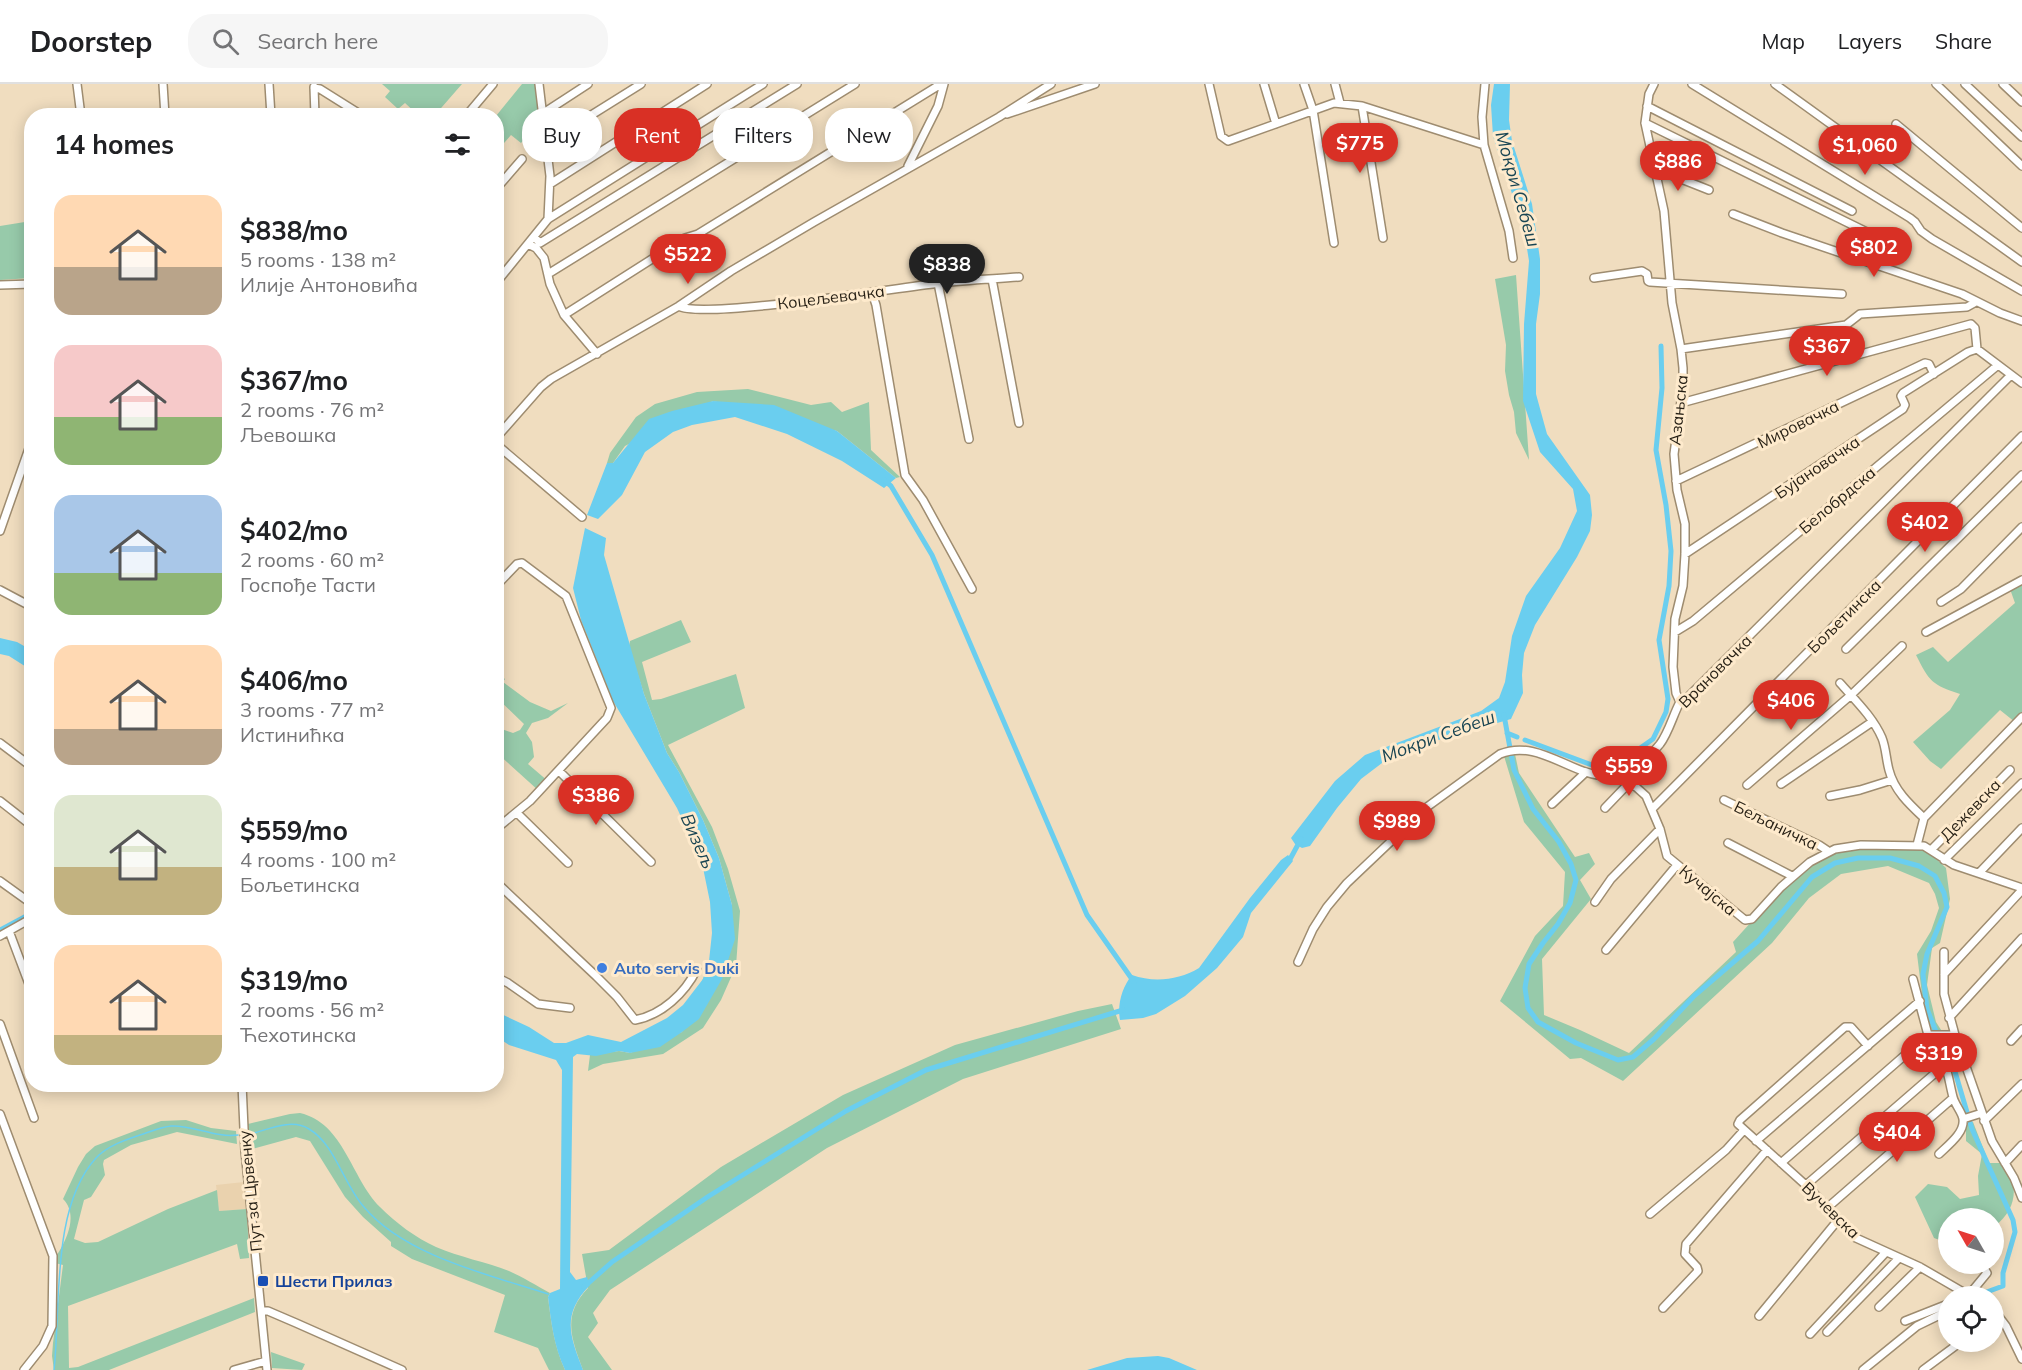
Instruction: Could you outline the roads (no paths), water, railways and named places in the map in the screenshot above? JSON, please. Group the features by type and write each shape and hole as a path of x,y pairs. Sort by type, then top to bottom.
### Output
{"street":[{"path":"76,84 80,108"},
{"path":"163,84 164,108"},
{"path":"270,84 271,108"},
{"path":"473,108 493,84"},
{"path":"538,84 541,108"},
{"path":"551,108 588,84"},
{"path":"602,108 641,84"},
{"path":"550,183 707,84"},
{"path":"504,273 548,219 763,84"},
{"path":"528,244 538,246 797,84"},
{"path":"548,274 855,84"},
{"path":"564,315 685,238 698,234 943,84"},
{"path":"908,166 938,106 943,84"},
{"path":"504,429 546,383 680,306 740,266 908,166 999,117 1051,84"},
{"path":"999,117 1095,84"},
{"path":"1209,84 1221,136 1228,141 1341,103 1362,106 1484,145"},
{"path":"1264,84 1276,124"},
{"path":"1304,84 1313,111 1334,243"},
{"path":"1335,84 1341,103"},
{"path":"1485,84 1482,117 1484,145 1509,231 1513,258"},
{"name":"Азањска","path":"1654,84 1647,106 1645,123 1664,211 1670,284 1681,348 1683,386 1674,444 1676,482 1684,524 1685,554 1683,586 1675,619 1673,668 1676,693 1680,702"},
{"path":"1692,84 1910,218 1921,231 1932,239 2022,291"},
{"path":"1775,84 2022,262"},
{"path":"1936,84 2022,166"},
{"path":"1965,84 2022,137"},
{"path":"2003,84 2022,102"},
{"path":"315,108 314,86 350,108"},
{"path":"1362,106 1383,238"},
{"path":"1647,106 1852,211"},
{"path":"1645,123 1883,240 1886,244 1877,266"},
{"path":"1896,124 2022,228"},
{"path":"504,180 522,159"},
{"path":"547,162 550,183 548,219"},
{"path":"1656,169 1709,190"},
{"path":"1733,214 1962,294 2022,321"},
{"path":"534,237 564,315 597,354"},
{"path":"1594,278 1642,271 1647,273 1650,282 1842,294"},
{"name":"Коцељевачка","path":"680,306 692,309 742,307 872,293 938,283 1018,277"},
{"path":"992,279 1019,423"},
{"path":"938,283 969,439"},
{"path":"0,285 24,284"},
{"path":"872,293 905,476 923,500 972,589"},
{"path":"1681,348 1849,325 1860,314 1966,307 1976,302"},
{"path":"1681,403 1940,332 1974,325 1977,349 2022,383"},
{"path":"1934,374 1968,352 1977,349"},
{"name":"Мировачка","path":"1676,482 1925,363 1929,364 1934,374"},
{"name":"Белобрдска","path":"1675,632 1693,621 1998,365"},
{"name":"Бујановачка","path":"1685,554 1903,410 1905,405 1901,394 1934,374"},
{"name":"Врановачка","path":"1614,776 1634,766 1661,743 1680,702 1685,701 2011,375"},
{"name":"Бољетинска","path":"1652,809 2022,436"},
{"path":"504,451 582,517"},
{"path":"0,531 24,463"},
{"path":"1846,648 2022,475"},
{"path":"1941,602 1961,589 2022,528"},
{"path":"504,578 517,564 523,563 566,596 611,708 607,718 559,771 504,823"},
{"path":"1926,632 2022,580"},
{"path":"0,590 24,603"},
{"path":"1747,785 1851,695 1902,646"},
{"path":"1840,683 1872,722 1885,746 1892,780 1902,796 1924,818"},
{"path":"1917,845 1924,818 2022,717"},
{"path":"1781,784 1872,722"},
{"path":"0,743 24,761"},
{"path":"1298,962 1313,929 1327,907 1347,883 1428,807 1500,754 1516,750 1534,751 1586,772 1614,776 1643,792 1652,809"},
{"name":"Дежевска","path":"1931,850 2010,770"},
{"path":"559,771 651,862"},
{"path":"1552,804 1586,772"},
{"path":"1830,796 1892,780"},
{"path":"1605,808 1629,783"},
{"path":"1944,860 2022,783"},
{"name":"Бељаничка","path":"1724,800 1828,851"},
{"path":"0,801 24,820"},
{"name":"Кучајска","path":"1652,809 1660,830 1665,854 1745,920 1752,919 1792,876 1828,851 1861,845 1924,846 1954,865 2022,889"},
{"path":"517,813 568,863"},
{"path":"1979,873 2022,828"},
{"path":"1595,902 1611,879 1660,830"},
{"path":"1728,843 1792,876"},
{"path":"1606,950 1677,865"},
{"path":"0,881 24,898"},
{"path":"1944,974 2022,889"},
{"path":"504,890 596,976 635,1020 674,1000 697,969"},
{"path":"0,936 24,923"},
{"path":"9,931 24,971"},
{"path":"1949,1018 2022,938"},
{"path":"1944,952 1944,994 1949,1018 1992,1141 2022,1198"},
{"path":"1913,979 1928,1035"},
{"path":"504,980 538,1004 570,1008"},
{"path":"1756,1141 1920,1001"},
{"path":"0,1024 24,1090"},
{"name":"Вучевска","path":"1868,1046 1851,1027 1845,1028 1738,1123 1806,1185 1856,1238 1920,1267 1952,1286"},
{"path":"2011,1041 2022,1029"},
{"path":"1781,1163 1928,1035 1955,1035"},
{"path":"1806,1185 1945,1065 1962,1057"},
{"path":"1945,1065 1953,1098 1967,1118"},
{"path":"1967,1118 1983,1117 2022,1084"},
{"path":"25,1092 34,1118"},
{"name":"Пут за Црвенку","path":"242,1092 244,1134 267,1370"},
{"path":"1827,1208 1953,1098"},
{"path":"0,1114 53,1256 53,1313 49,1337 24,1370"},
{"path":"1939,1154 1957,1135 1967,1118"},
{"path":"1650,1214 1726,1150 1744,1130"},
{"path":"2005,1162 2022,1145"},
{"path":"1663,1308 1698,1270 1685,1254 1686,1244 1767,1150"},
{"path":"1759,1316 1838,1220"},
{"path":"1810,1334 1886,1251"},
{"path":"1827,1332 1899,1258"},
{"path":"1879,1307 1920,1267"},
{"name":"Вучевска","path":"1977,1286 1987,1274"},
{"path":"1905,1321 1938,1308"},
{"path":"262,1311 285,1318 402,1370"},
{"path":"1863,1370 1917,1326 1938,1316"},
{"path":"2004,1329 2022,1359"},
{"path":"1923,1370 1947,1352"},
{"path":"234,1370 266,1361"}],"water":[{"path":"1494,84 1510,84 1509,120 1512,141 1532,204 1540,259 1540,294 1536,324 1536,394 1547,434 1590,495 1592,515 1590,531 1577,557 1535,625 1524,653 1523,693 1511,719 1428,743 1386,760 1361,779 1310,846 1302,848 1291,838 1335,781 1365,755 1481,711 1499,698 1505,682 1512,636 1526,596 1560,548 1577,511 1573,489 1540,452 1523,401 1524,324 1529,261 1524,230 1493,136 1491,105"},
{"path":"713,401 774,405 837,431 896,478 884,488 842,461 787,434 735,417 692,425 673,432 645,452 622,495 598,519 587,515 607,463 613,463 649,419"},
{"name":"Визељ","path":"585,528 606,538 604,555 644,694 667,753 703,820 719,858 732,905 735,939 722,979 699,1019 682,1032 660,1047 630,1053 619,1051 596,1056 577,1054 573,1057 570,1272 576,1280 587,1277 590,1285 575,1306 571,1326 583,1370 565,1370 556,1343 548,1297 550,1293 560,1289 562,1070 556,1060 504,1042 504,1015 529,1027 554,1043 566,1043 588,1035 621,1042 667,1018 683,1005 703,979 709,961 712,933 710,902 702,863 677,808 613,701 581,620 573,588"},
{"path":"0,638 17,642 24,646 24,666 9,656 0,654"},
{"path":"1288,855 1293,861 1251,913 1243,937 1217,968 1185,996 1156,1014 1143,1018 1120,1020 1121,996 1132,975 1149,979 1166,979 1175,978 1199,968 1250,898 1281,860"},
{"path":"1158,1356 1169,1358 1197,1370 1087,1370 1127,1358"}],"waterway":[{"path":"1525,740 1592,765 1609,765 1629,756 1653,739 1666,712 1668,699 1659,640 1669,586 1671,551 1666,505 1656,450 1662,388 1661,346"},
{"path":"884,480 891,486 932,555 1087,915 1134,982"},
{"path":"1504,715 1514,770 1533,809 1559,842 1571,864 1576,880 1570,903 1529,964 1525,988 1528,1008 1538,1022 1576,1043 1618,1060 1633,1057 1654,1039 1694,996 1758,941 1812,877 1835,863 1858,858 1890,858 1919,866 1935,876 1944,893 1947,907 1927,954 1923,974 1927,1009 1949,1057"},
{"path":"1507,733 1517,737"},
{"name":"Мокри Себеш","path":"1288,863 1301,839"},
{"path":"0,930 24,917"},
{"path":"584,1287 612,1262 709,1196 846,1111 926,1070 1123,1010"},
{"path":"1953,1065 1972,1129 2013,1220 2015,1232 2003,1273 2003,1286"},
{"path":"251,1134 288,1124 309,1129 326,1144 364,1207 381,1224 402,1239 450,1262 548,1294"},
{"path":"54,1370 58,1288 65,1230 71,1203 82,1179 96,1158 116,1144 159,1128 180,1126 221,1135 238,1135"}],"place":[{"name":"Auto servis Duki","path":"602,968"},
{"name":"Шести Прилаз","path":"263,1281"}]}
